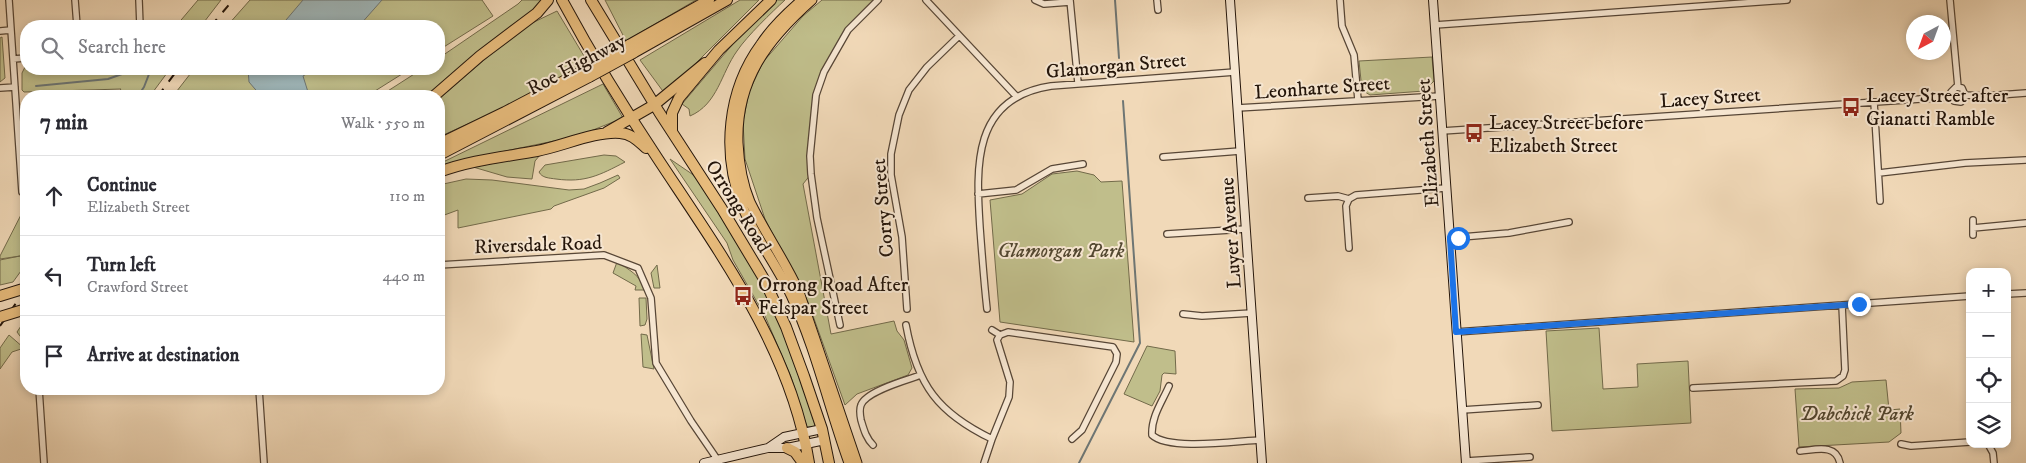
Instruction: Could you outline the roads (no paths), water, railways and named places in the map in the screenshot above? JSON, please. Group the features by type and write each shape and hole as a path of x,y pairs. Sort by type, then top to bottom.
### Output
{"highway":[{"path":"441,90 510,32 537,13 548,0"},
{"path":"510,32 563,0"},
{"name":"Orrong Road","path":"563,0 632,119 702,224 743,290 766,334 805,438 809,463"},
{"name":"Orrong Road","path":"591,0 764,279 786,327 822,429 829,463"},
{"name":"Roe Highway","path":"631,49 709,0"},
{"name":"Roe Highway","path":"445,152 631,49 727,0"},
{"path":"672,133 674,106 679,98 710,60 745,23 771,0"},
{"path":"605,134 654,104 696,68 710,60"},
{"name":"Roe Highway","path":"445,141 587,73"},
{"path":"445,170 484,159 538,151 605,134 620,133 635,138 658,159"},
{"path":"0,296 20,290"},
{"path":"0,317 20,311"},
{"path":"787,448 795,452 803,463"}],"main road":[{"path":"802,0 760,44 741,80 734,101 731,121 732,168 737,191 746,214 780,275 808,338 849,463"},
{"path":"812,0 776,34 747,81 737,122 738,154 744,187 750,202 799,292 857,463"}],"street":[{"path":"9,0 20,166"},
{"path":"75,0 77,20"},
{"path":"139,0 140,20"},
{"path":"840,325 817,218 811,174 810,156 816,95 824,72 848,30 878,0"},
{"path":"926,0 1016,96"},
{"path":"1035,0 1044,4 1070,1 1078,83"},
{"path":"1157,0 1158,10"},
{"name":"Luyer Avenue","path":"1230,0 1262,463"},
{"path":"1340,0 1342,26 1354,56 1358,100"},
{"name":"Elizabeth Street","path":"1433,0 1466,462"},
{"path":"1435,25 1787,0"},
{"path":"1950,0 1958,87"},
{"path":"0,31 11,30"},
{"name":"Corry Street","path":"907,309 902,237 891,175 891,154 899,115 909,90 927,67 959,36"},
{"path":"14,59 20,58"},
{"name":"Glamorgan Street","path":"987,309 978,194 979,156 983,140 998,114 1016,96 1037,88 1078,83 1235,72"},
{"path":"0,88 14,87"},
{"path":"1958,87 1962,88 1966,95"},
{"path":"1958,87 1951,92 1951,97 1954,101 1961,102 1966,95"},
{"path":"1966,95 1985,96 2026,93"},
{"name":"Leonharte Street","path":"1237,108 1440,96"},
{"name":"Lacey Street","path":"1442,131 1951,97"},
{"path":"1874,102 1880,201"},
{"path":"1162,157 1240,151"},
{"path":"1879,173 1965,163 2026,160"},
{"path":"978,194 1016,190 1052,169 1083,164"},
{"path":"1349,248 1346,206 1349,199 1356,195 1446,188"},
{"path":"1308,198 1338,196 1349,199"},
{"path":"1972,235 1973,220"},
{"path":"1450,238 1517,232 1569,222"},
{"path":"1973,228 2026,223"},
{"path":"2016,225 2026,229"},
{"path":"1168,234 1246,229"},
{"name":"Riversdale Road","path":"445,265 604,255 638,268 651,298 656,363 691,421 717,459"},
{"path":"2011,294 2026,293"},
{"path":"1456,332 1966,296"},
{"path":"1693,388 1836,382 1843,376 1845,370 1842,305"},
{"path":"1183,314 1202,316 1252,312"},
{"path":"906,325 920,375 936,400 953,418 992,439"},
{"path":"992,330 1000,336"},
{"path":"984,463 1009,397 1010,382 997,340 1000,336 1013,332 1113,347 1117,354 1116,362 1082,430 1072,439"},
{"path":"873,445 865,434 862,424 860,412 863,400 874,392 920,375"},
{"path":"1170,386 1153,418 1152,435 1156,440 1182,444 1260,440"},
{"path":"39,395 44,463"},
{"path":"259,395 264,463"},
{"path":"1462,410 1538,405"},
{"path":"704,463 768,448 787,448 822,429"},
{"path":"768,448 784,437 825,440"},
{"path":"1901,444 1911,446 1966,442"},
{"path":"1990,448 1994,463"},
{"path":"1800,451 1832,450 1838,455 1840,463"},
{"path":"1466,462 1530,457"}],"water":[{"path":"303,0 382,0 364,20 286,20"},
{"path":"248,75 305,75 303,76 307,90 256,90 249,82"}],"waterway":[{"path":"1115,0 1119,58"},
{"path":"36,86 108,79 119,75"},
{"path":"142,90 149,75"},
{"path":"1079,463 1140,343 1123,101"}],"railway":[{"path":"216,20 233,0"},
{"path":"162,90 174,75"},
{"path":"0,326 20,298"}],"place":[{"name":"Lacey Street after Gianatti Ramble","path":"1851,107"},
{"name":"Lacey Street before Elizabeth Street","path":"1474,133"},
{"name":"Orrong Road After Felspar Street","path":"743,296"}],"park label":[{"name":"Glamorgan Park","path":"1061,250"},
{"name":"Dabchick Park","path":"1857,413"}]}
